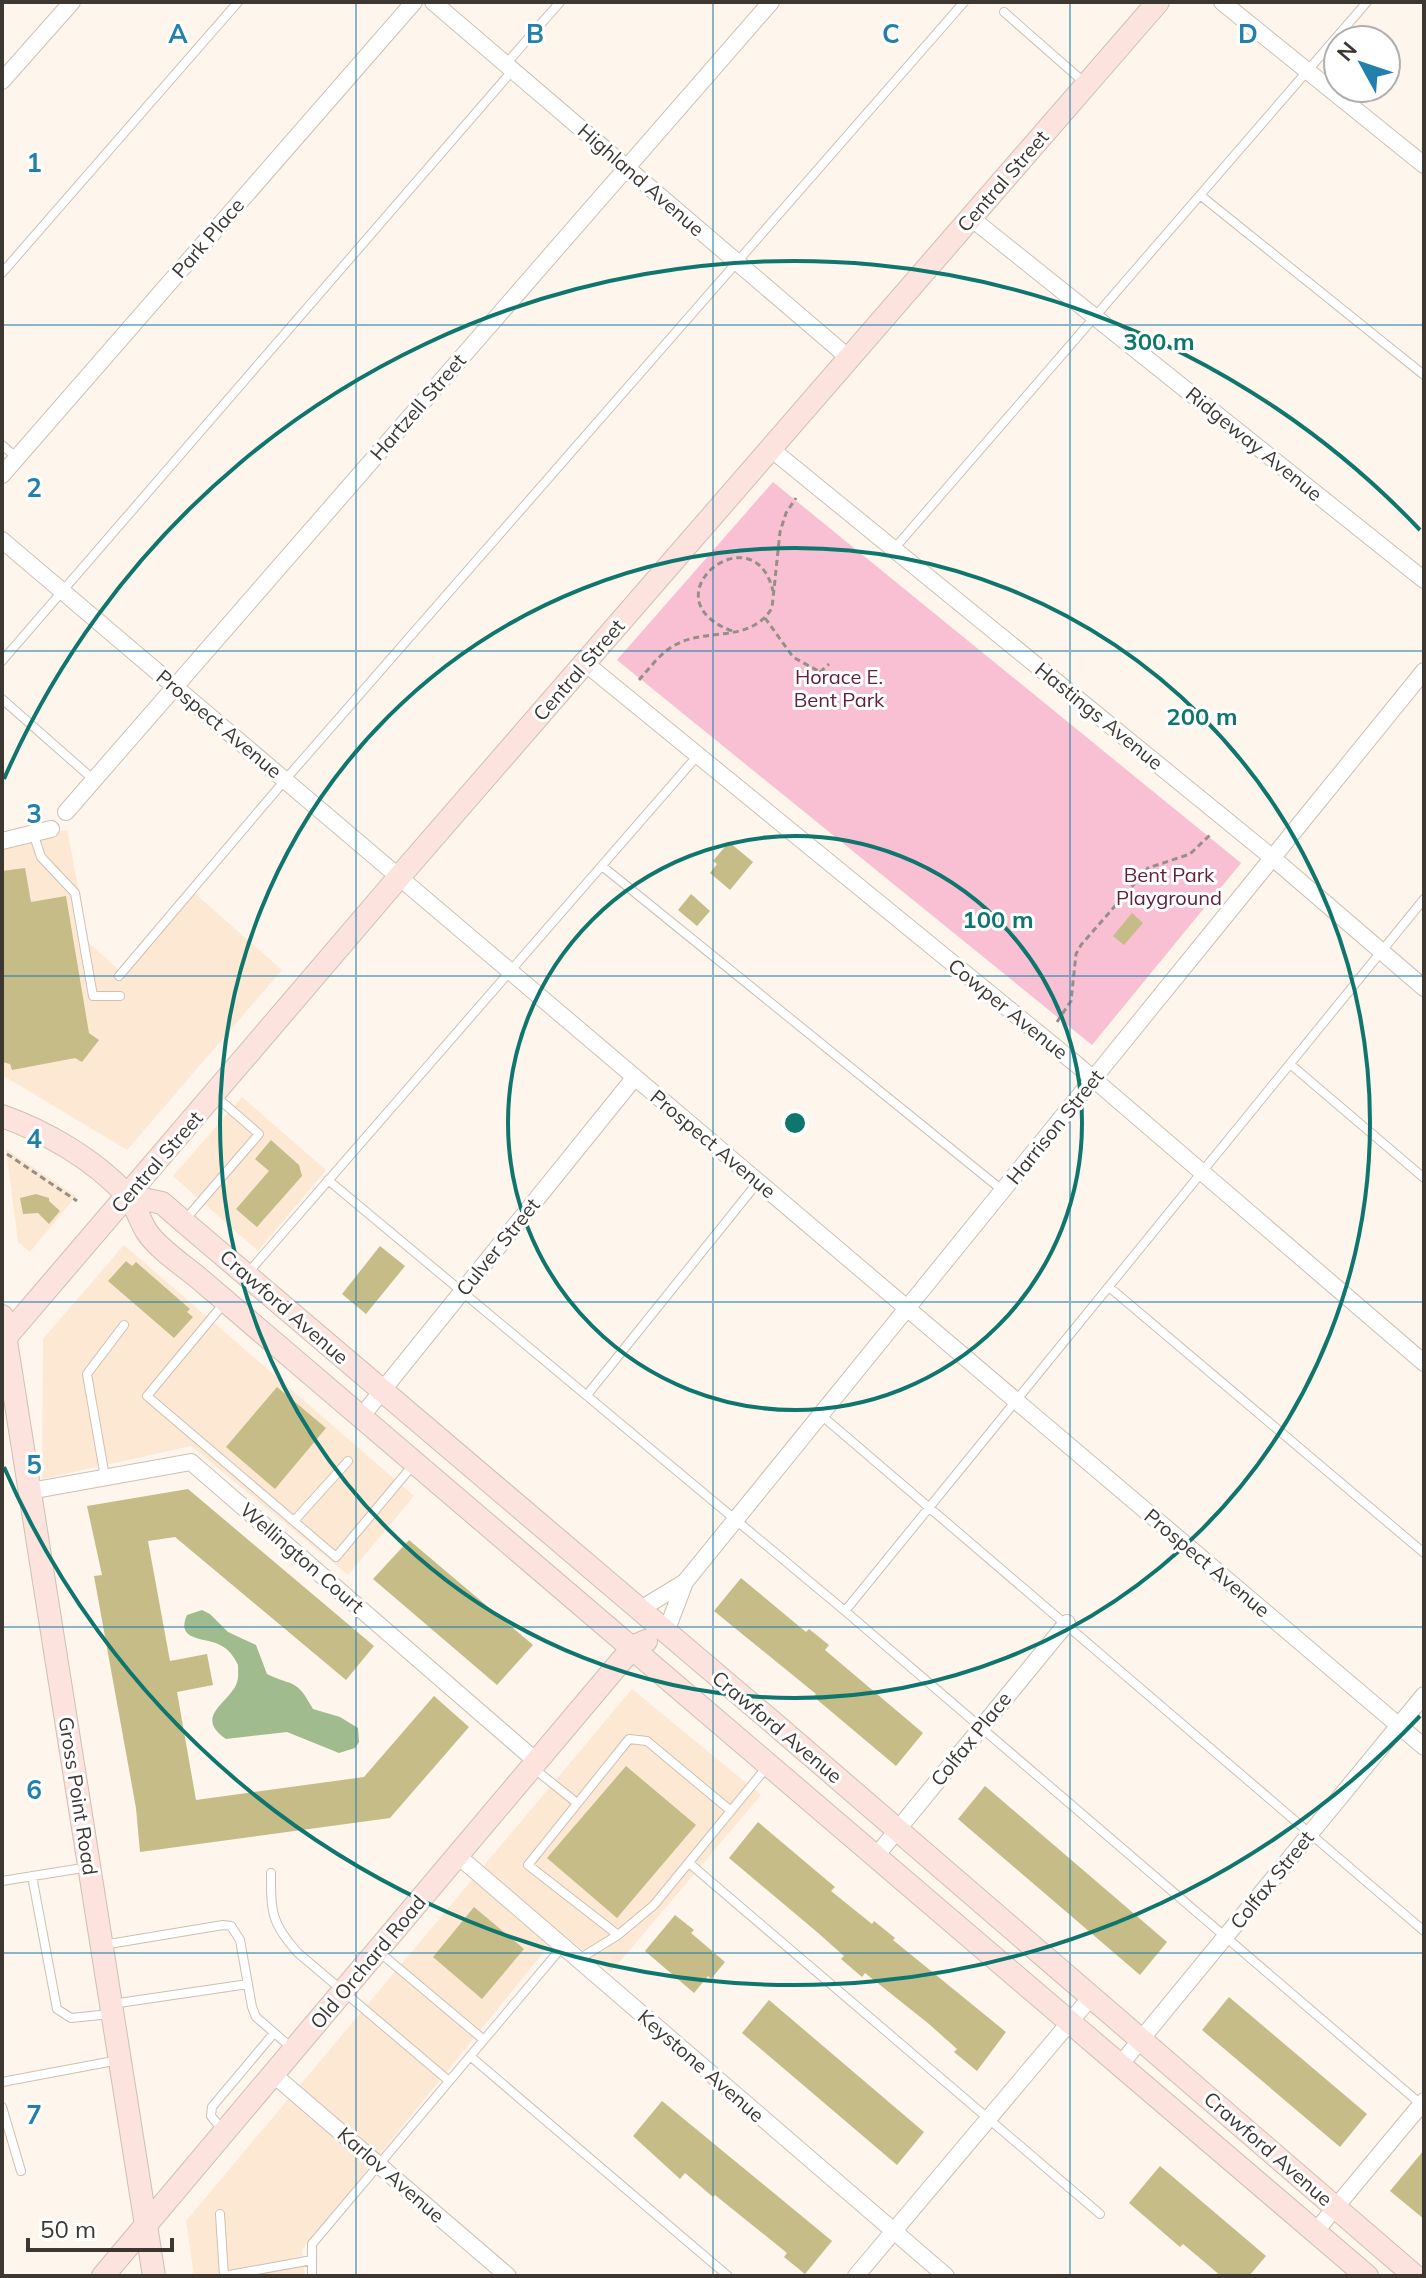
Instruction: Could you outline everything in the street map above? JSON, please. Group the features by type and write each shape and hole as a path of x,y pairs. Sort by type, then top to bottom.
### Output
{"main road":[{"name":"Central Street","path":"3,1331 129,1196 399,877 1158,2"},
{"name":"Crawford Avenue","path":"2,1116 50,1137 90,1163 129,1196 148,1234 1367,2276"},
{"name":"Crawford Avenue","path":"129,1196 162,1203 1415,2276"},
{"name":"Gross Point Road","path":"3,1331 154,2276"},
{"path":"633,1647 639,1610"},
{"name":"Old Orchard Road","path":"103,2276 633,1647 666,1632"}],"street":[{"path":"2,81 72,2"},
{"name":"Park Place","path":"2,475 414,2"},
{"name":"Highland Avenue","path":"433,2 849,358"},
{"name":"Hartzell Street","path":"66,812 771,2"},
{"path":"1222,2 1424,165"},
{"name":"Ridgeway Avenue","path":"971,218 1424,580"},
{"name":"Hastings Avenue","path":"771,449 1274,859 1424,988"},
{"name":"Prospect Avenue","path":"2,540 1424,1747"},
{"name":"Cowper Avenue","path":"585,663 1094,1080 1424,1363"},
{"name":"Harrison Street","path":"666,1632 685,1582 1424,671"},
{"path":"2,841 51,829"},
{"name":"Culver Street","path":"361,1417 635,1077"},
{"name":"Wellington Court","path":"30,1491 191,1462 534,1763"},
{"name":"Harrison Street","path":"639,1610 685,1582"},
{"name":"Colfax Place","path":"876,1856 1067,1623"},
{"name":"Colfax Street","path":"1120,2065 1424,1695"},
{"name":"Keystone Avenue","path":"457,1855 946,2276"},
{"path":"856,2276 1091,1997"},
{"name":"Karlov Avenue","path":"274,2075 508,2276"},
{"path":"1315,2232 1423,2104"}],"lane":[{"path":"2,273 238,2"},
{"path":"2,661 509,67 560,2"},
{"path":"119,976 285,780 964,2"},
{"path":"894,549 1367,2"},
{"path":"1004,12 1087,84"},
{"path":"1200,195 1424,375"},
{"path":"2,445 17,457"},
{"path":"2,699 94,780"},
{"path":"246,1275 698,755"},
{"path":"33,833 41,857 75,893 93,996 120,996"},
{"path":"602,866 1003,1191"},
{"path":"845,1611 1424,899"},
{"path":"1290,1064 1424,1178"},
{"path":"184,1222 259,1134 214,1095"},
{"path":"328,1180 736,1519 1423,2104"},
{"path":"587,1395 758,1182"},
{"path":"1109,1287 1424,1553"},
{"path":"226,1302 147,1396 336,1557 414,1463"},
{"path":"105,1477 87,1374 124,1325"},
{"path":"821,1415 1424,1931"},
{"path":"294,1521 348,1461"},
{"path":"618,1935 528,1865 629,1739 647,1741 731,1811"},
{"path":"534,1763 577,1803"},
{"path":"578,1959 618,1935 654,1905 769,1764"},
{"path":"689,1863 1100,2214"},
{"path":"2,1881 90,1867"},
{"path":"271,1873 271,1906 279,1932 298,1953 449,2081"},
{"path":"32,1876 57,2009 71,2018 248,1984"},
{"path":"102,1945 231,1926 240,1940 256,2017 294,2050"},
{"path":"312,2276 312,2244 563,1946"},
{"path":"378,1951 484,2040"},
{"path":"224,2133 211,2116 212,2107 274,2033"},
{"path":"470,2056 728,2276"},
{"path":"2,2082 120,2060"},
{"path":"2,2107 21,2171"},
{"path":"220,2214 224,2276 312,2260"}],"path":[{"path":"639,680 662,654 675,645 744,631 765,618 772,608 780,532 786,513 796,498"},
{"path":"744,631 731,631 719,626 702,607 699,594 707,571 728,558 744,559 758,566 770,579 773,595"},
{"path":"765,618 793,657 820,672"},
{"path":"814,679 829,664"},
{"path":"1057,1022 1071,1001 1076,954 1081,945 1148,868 1160,861 1190,854 1210,835"},
{"path":"7,1154 77,1201"}],"shaded area":[{"path":"67,830 89,943 121,972 191,890 282,970 127,1150 2,1075 2,844"},
{"path":"242,1097 326,1170 258,1251 173,1176"},
{"path":"6,1149 76,1196 30,1252 18,1242"},
{"path":"124,1245 414,1496 348,1575 191,1446 42,1479 43,1339"},
{"path":"202,1610 228,1632 256,1645 267,1674 298,1688 313,1709 340,1717 358,1728 359,1742 355,1748 339,1753 287,1732 226,1739 217,1731 213,1717 236,1685 238,1665 223,1647 194,1637 185,1630 187,1615"},
{"path":"632,1689 761,1795 611,1972 560,1932 302,2250 305,2276 194,2276 186,2221"}],"green space":[{"name":"Horace E. Bent Park","path":"773,482 1241,863 1092,1045 617,660"}],"building":[{"path":"729,842 753,862 730,890 710,873 717,864 713,861"},
{"path":"25,868 31,902 66,896 89,1033 99,1040 82,1062 75,1058 12,1070 10,1064 2,1062 2,871"},
{"path":"691,894 710,911 697,926 678,910"},
{"path":"1132,913 1143,923 1124,945 1113,936"},
{"path":"271,1140 299,1165 302,1176 257,1227 236,1209 269,1171 255,1159"},
{"path":"36,1194 49,1198 60,1211 49,1224 38,1213 23,1214 20,1198"},
{"path":"380,1246 405,1266 366,1314 342,1294"},
{"path":"126,1261 132,1266 136,1262 190,1309 187,1312 193,1317 174,1338 108,1281"},
{"path":"277,1387 326,1428 275,1489 226,1447"},
{"path":"188,1489 374,1646 346,1680 175,1537 148,1541 170,1661 207,1654 213,1685 177,1692 196,1800 364,1777 434,1696 469,1727 390,1818 140,1852 136,1808 94,1576 102,1575 87,1506"},
{"path":"409,1540 533,1645 497,1685 373,1579"},
{"path":"741,1578 806,1632 809,1629 829,1645 825,1650 923,1733 896,1766 814,1697 816,1694 714,1611"},
{"path":"626,1766 696,1825 617,1918 547,1858"},
{"path":"985,1786 1167,1942 1140,1975 958,1819"},
{"path":"758,1822 835,1887 831,1891 872,1924 874,1921 1006,2032 977,2071 954,2052 957,2049 929,2024 865,1973 862,1977 841,1959 844,1956 729,1858"},
{"path":"474,1907 524,1949 482,1999 433,1957"},
{"path":"675,1915 725,1962 694,1993 645,1951"},
{"path":"1229,1997 1367,2114 1340,2147 1202,2030"},
{"path":"769,2000 924,2132 897,2165 742,2033"},
{"path":"662,2101 832,2241 805,2274 784,2257 787,2253 715,2195 713,2197 685,2173 680,2179 633,2136"},
{"path":"1424,2150 1424,2219 1390,2191"},
{"path":"1160,2166 1266,2256 1249,2276 1221,2276 1183,2244 1180,2247 1129,2203"}],"park label":[{"name":"Bent Park Playground","path":"1169,886"}]}
